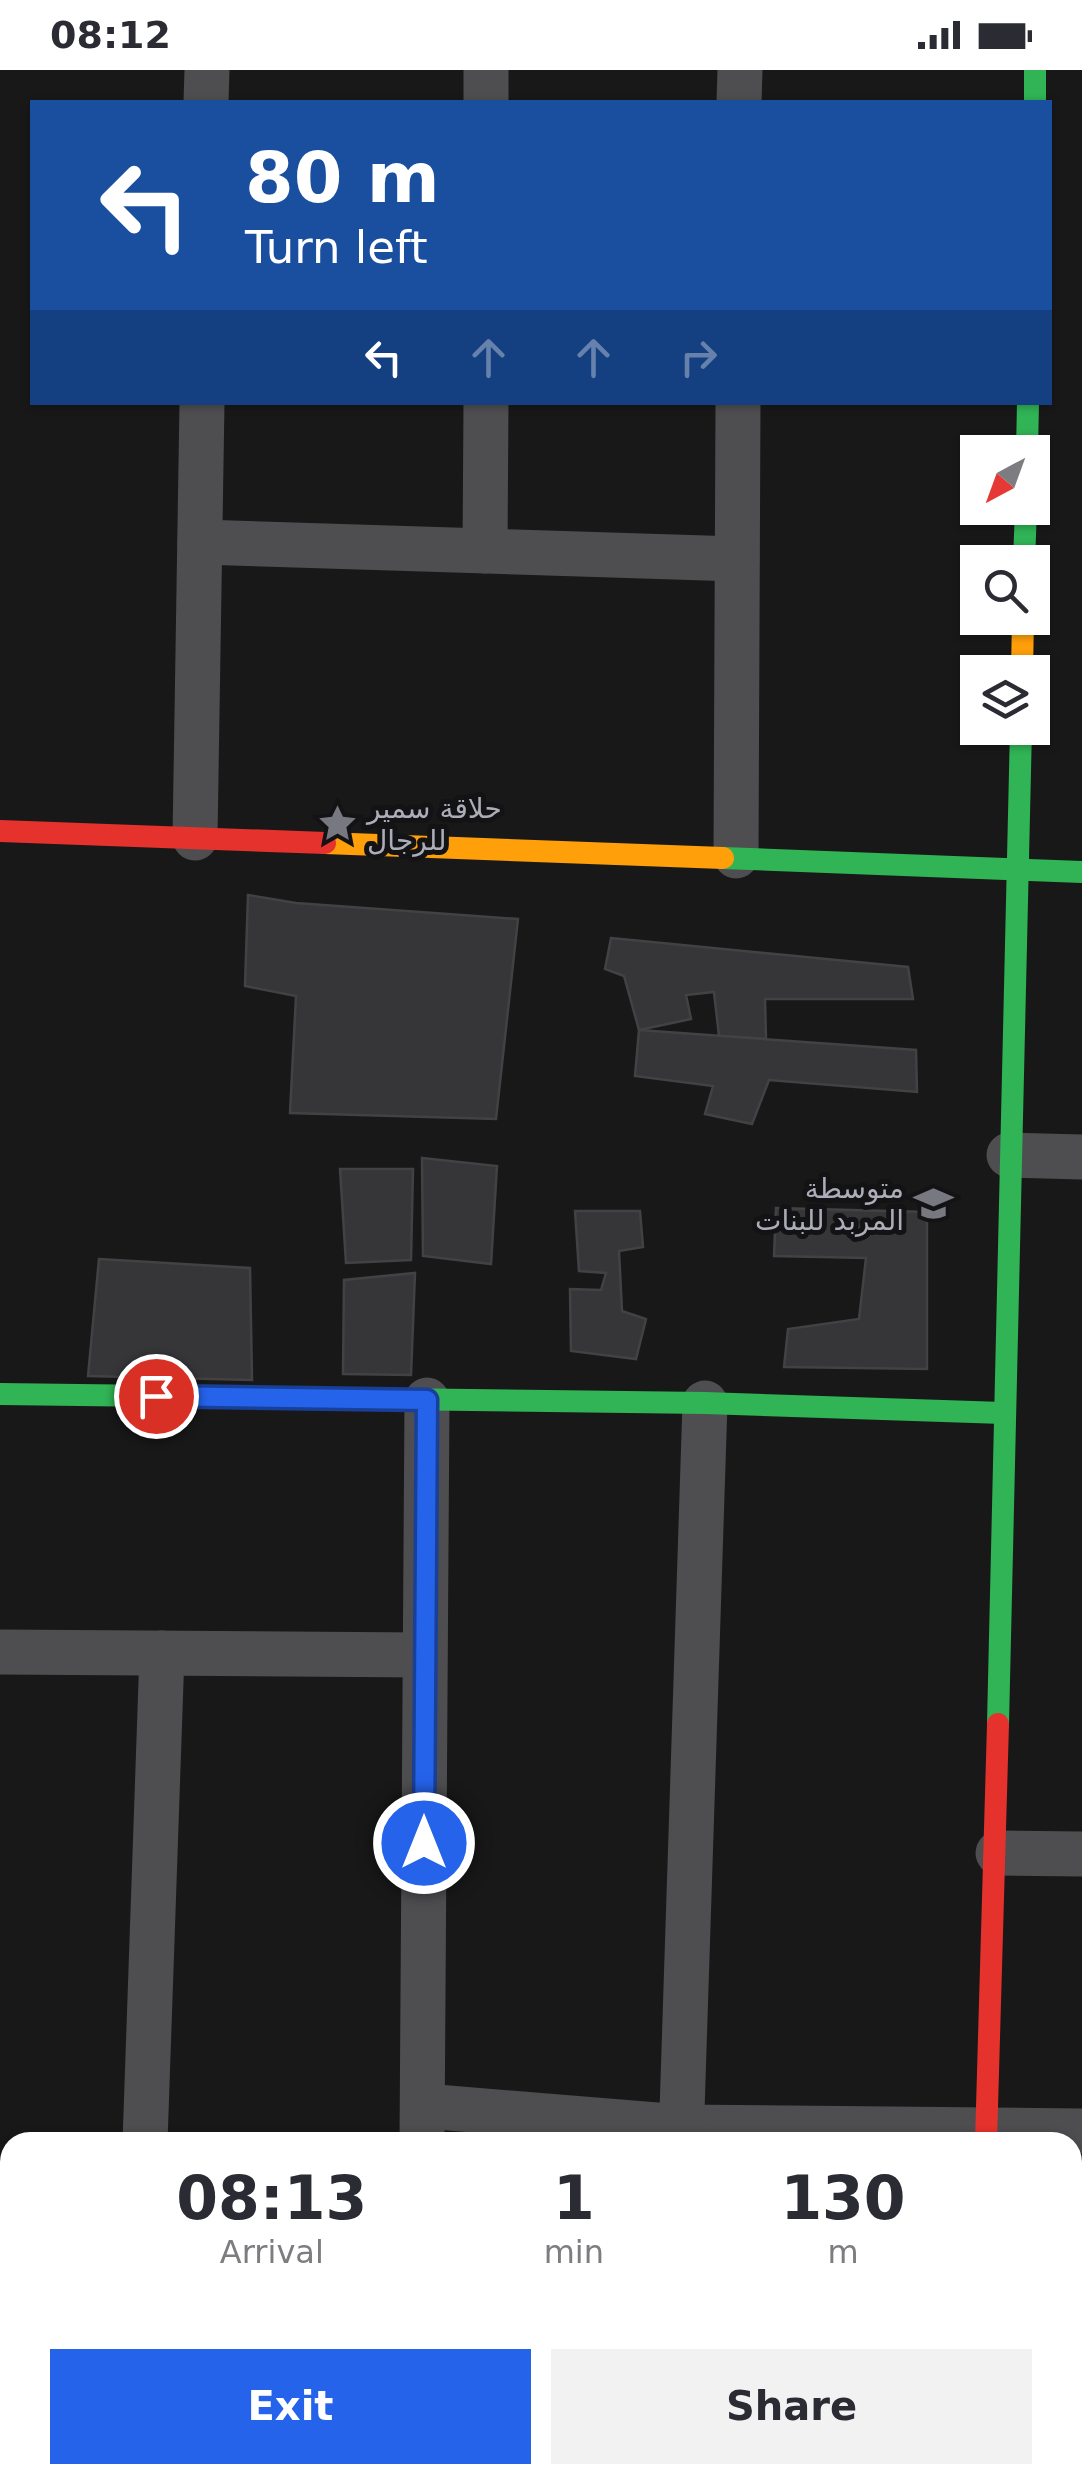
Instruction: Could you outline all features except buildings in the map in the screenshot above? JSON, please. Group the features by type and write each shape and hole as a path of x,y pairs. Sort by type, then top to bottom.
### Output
{"street":[{"path":"206,70 206,100"},
{"path":"486,70 486,100"},
{"path":"740,70 740,100"},
{"path":"1035,100 1036,70"},
{"path":"195,838 202,405"},
{"path":"486,405 486,551"},
{"path":"736,856 738,405"},
{"path":"1027,435 1028,405"},
{"path":"200,542 738,559"},
{"path":"986,2132 998,1853 1003,1413 1021,745"},
{"path":"0,831 1082,872"},
{"path":"1010,1155 1082,1157"},
{"path":"0,1394 705,1403 1003,1413"},
{"path":"427,1400 423,2124 611,2132"},
{"path":"681,2132 705,1403"},
{"path":"0,1652 424,1655"},
{"path":"145,2132 162,1653"},
{"path":"998,1853 1082,1854"}],"traffic: fast":[{"path":"1035,70 1035,100"},
{"path":"1027,435 1028,405"},
{"path":"1025,525 1025,545"},
{"path":"998,1724 1021,745"},
{"path":"723,858 1082,872"},
{"path":"0,1394 705,1403 1003,1413"}],"traffic: slow":[{"path":"1022,655 1023,635"},
{"path":"325,843 723,858"}],"traffic: jam":[{"path":"0,831 325,843"},
{"path":"986,2132 998,1724"}],"place":[{"name":"حلاقة سمير للرجال","path":"337,824"},
{"name":"متوسطة المربد للبنات","path":"934,1204"}],"route":[{"path":"156,1396 427,1400 424,1843"}]}
